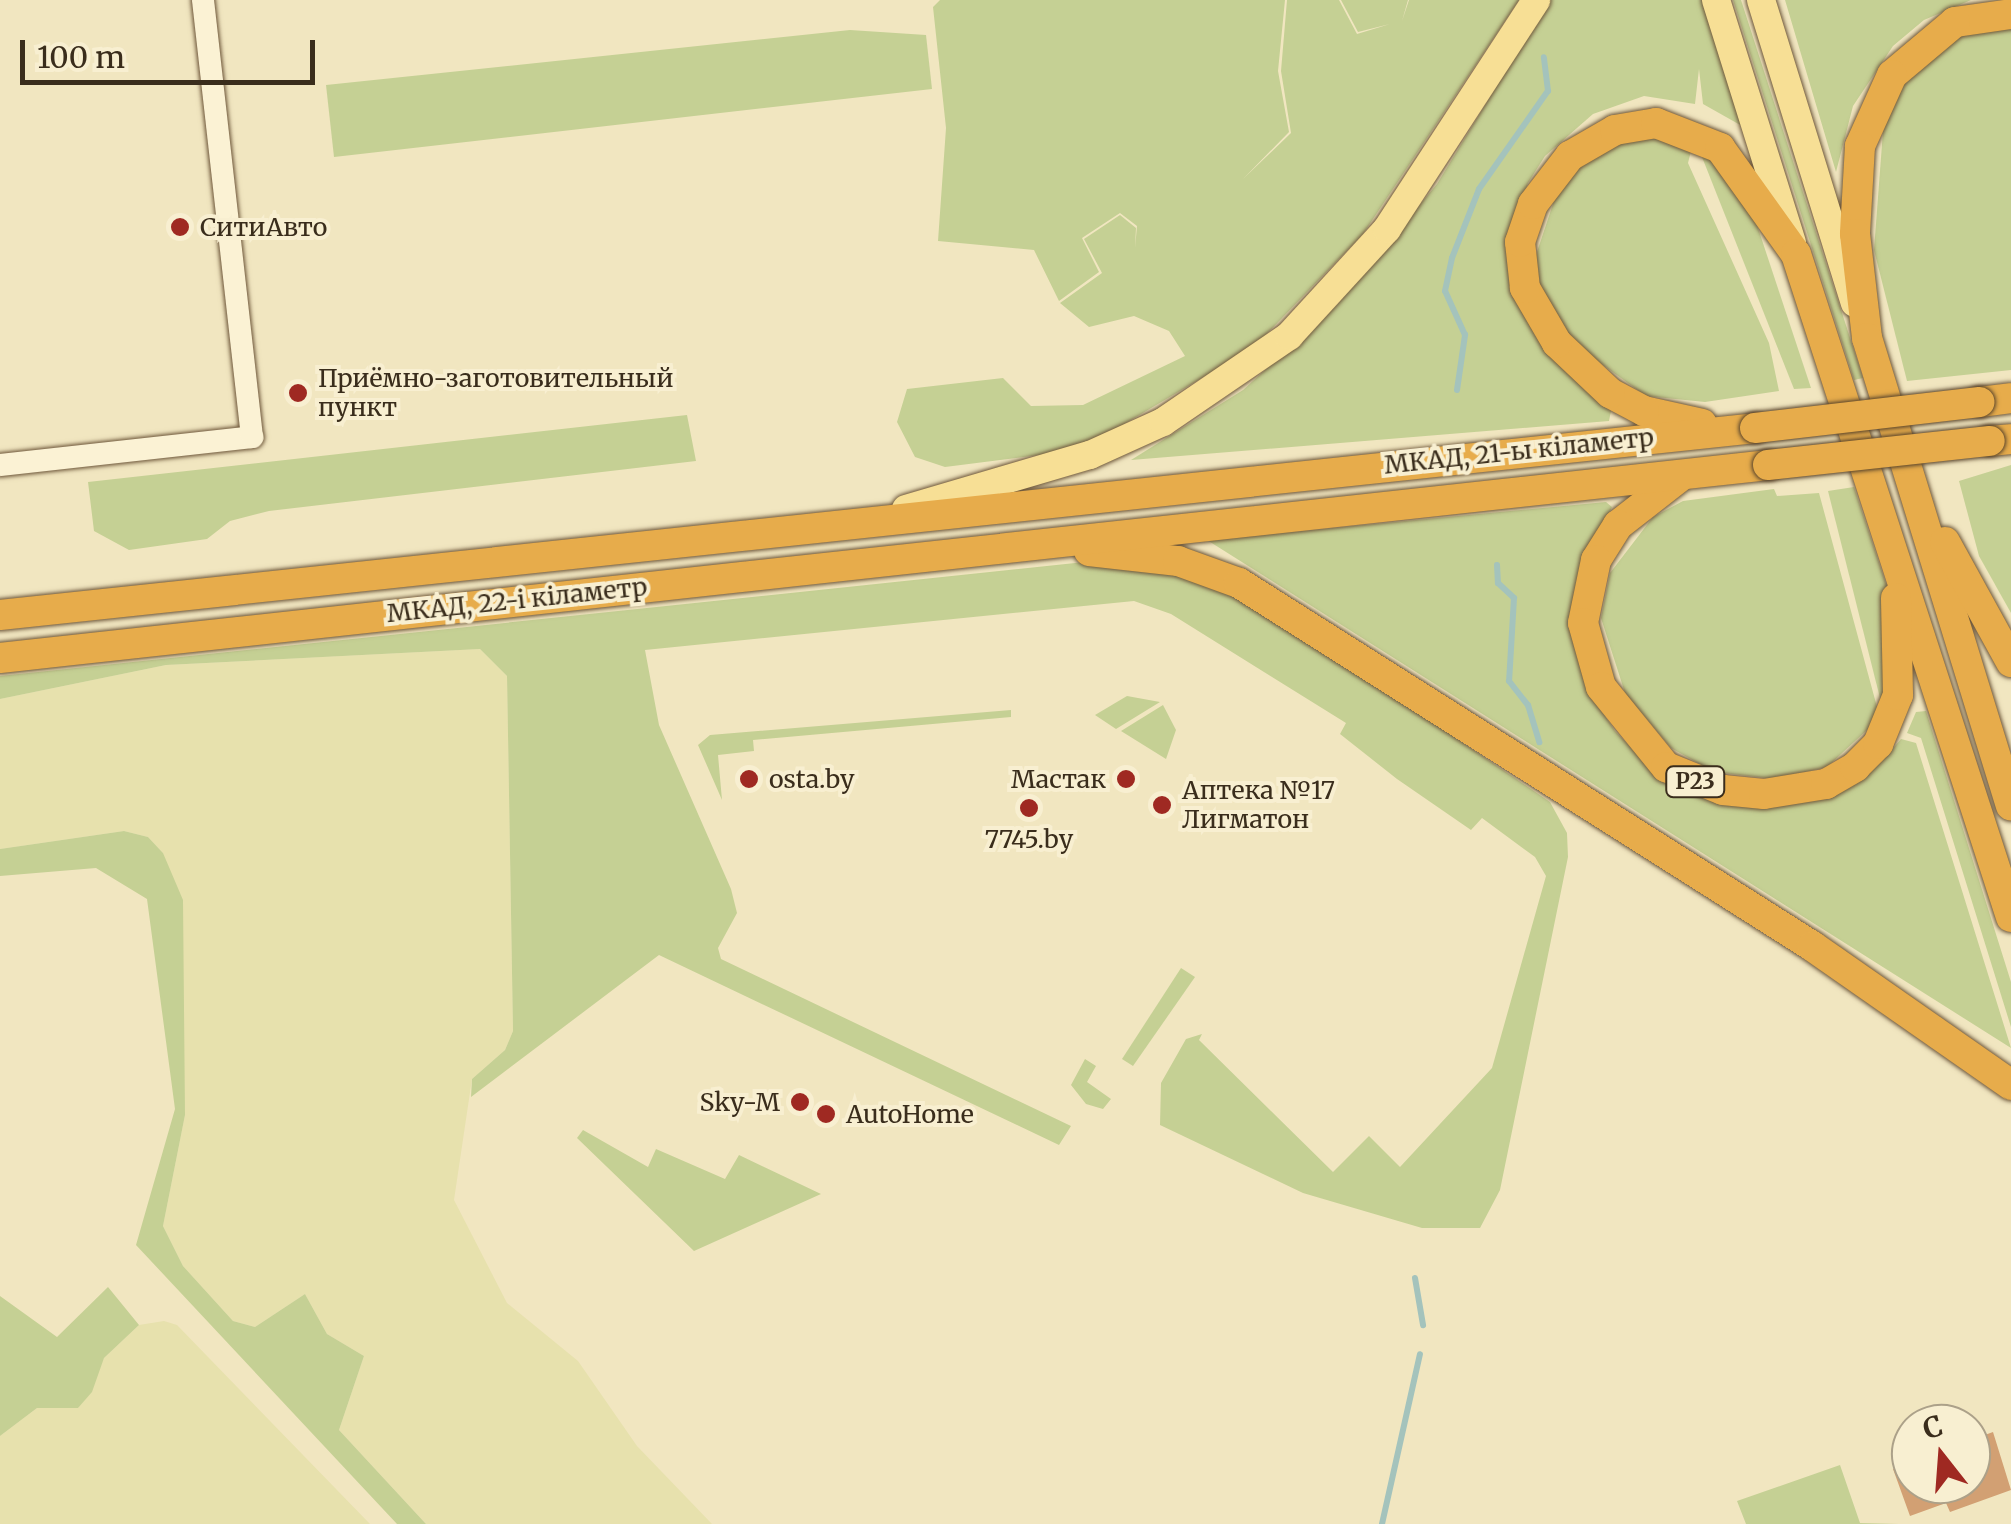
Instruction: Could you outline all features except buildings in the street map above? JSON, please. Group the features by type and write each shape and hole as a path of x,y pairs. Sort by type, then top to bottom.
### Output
{"highway":[{"path":"2011,14 1955,22 1923,41 1872,107 1856,174 1868,338 2011,805"},
{"name":"Р23","path":"1742,429 1644,411 1580,367 1525,288 1523,224 1570,156 1615,130 1656,123 1720,148 1796,254 1828,363 1893,550 2011,917"},
{"name":"МКАД, 21-ы кіламетр","path":"1027,501 2011,398"},
{"name":"МКАД, 21-ы кіламетр","path":"1034,542 2000,440"},
{"name":"Р23","path":"1689,471 1618,525 1596,560 1583,623 1601,686 1619,717 1666,767 1690,780 1764,794 1800,791 1856,767 1878,744 1898,695 1901,661 1893,550"},
{"path":"1912,481 2011,662"},
{"name":"МКАД, 22-і кіламетр","path":"0,615 1027,501"},
{"name":"МКАД, 22-і кіламетр","path":"0,658 1034,542"},
{"path":"996,546 1144,556 1239,583 1812,946 2011,1085"}],"main road":[{"path":"882,516 1090,455 1229,384 1289,336 1388,229 1536,0"},
{"name":"Р23","path":"1716,0 1796,254"},
{"path":"1760,0 1868,338"}],"street":[{"path":"0,464 252,438 202,0"}],"shaded area":[{"path":"480,649 507,676 513,1031 505,1050 472,1079 454,1200 507,1303 578,1361 637,1446 712,1524 426,1524 339,1430 364,1356 327,1334 305,1294 255,1327 233,1321 183,1266 163,1226 185,1115 163,853 148,837 124,831 0,849 0,699 166,665"},
{"path":"164,1321 177,1325 370,1524 0,1524 0,1436 37,1408 78,1408 104,1358 139,1325"}],"green space":[{"path":"940,0 1285,0 1278,71 1289,132 1243,179 1291,133 1281,71 1287,0 1339,0 1357,34 1390,24 1358,32 1341,0 1408,0 1402,21 1409,0 1519,0 1363,234 1254,347 1104,436 1055,453 945,467 915,457 897,422 907,389 1003,378 1031,406 1083,405 1185,356 1169,331 1134,316 1089,327 1060,303 1102,273 1084,239 1120,215 1136,228 1135,248 1137,226 1120,213 1082,238 1099,272 1059,301 1034,250 938,241 946,128 933,7"},
{"path":"1549,0 1702,0 1742,126 1703,104 1699,69 1695,104 1644,96 1593,114 1545,156 1528,183 1510,238 1611,411 1609,421 1131,460 1243,390 1337,305 1437,184"},
{"path":"1733,0 1741,0 1863,378 1854,380"},
{"path":"1785,0 1971,0 1924,20 1893,46 1853,106 1836,172"},
{"path":"2011,23 2011,370 1907,381 1874,250 1884,118 1911,72 1963,31"},
{"path":"850,30 926,35 932,89 334,157 326,85"},
{"path":"1658,136 1692,147 1688,163 1769,343 1779,391 1705,402 1646,396 1578,347 1545,302 1533,264 1557,192 1575,170 1628,139"},
{"path":"1700,152 1716,161 1754,216 1811,388 1794,389"},
{"path":"687,415 696,461 269,511 230,521 207,539 129,550 94,531 88,482"},
{"path":"2011,465 2011,613 1979,556 1959,481"},
{"path":"1854,487 1893,605 1883,710 1828,491"},
{"path":"1774,489 1777,496 1819,493 1880,718 1827,767 1775,779 1714,772 1671,748 1625,693 1601,618 1610,573 1653,517 1683,501"},
{"path":"1606,502 1612,507 1595,543 1599,707 1615,731 1657,775 1708,798 1890,752 1901,739 1916,743 2011,1048 1207,540"},
{"path":"1094,561 1146,561 1258,604 1550,802 1567,833 1568,857 1500,1190 1480,1228 1422,1228 1303,1193 1160,1125 1161,1083 1186,1039 1202,1034 1199,1040 1333,1172 1369,1136 1400,1167 1492,1068 1546,876 1535,857 1482,818 1471,830 1340,734 1346,723 1171,614 1134,601 645,650 659,725 731,889 737,913 718,948 721,959 1071,1126 1059,1145 659,955 471,1097 472,1079 505,1050 513,1031 507,676 480,649 166,665 0,699 0,676"},
{"path":"1127,696 1160,702 1116,729 1095,715"},
{"path":"1163,705 1176,730 1166,759 1121,731"},
{"path":"1011,710 1011,717 753,740 754,751 718,755 722,800 698,745 710,735"},
{"path":"1926,711 2011,982 2011,1027 1921,738 1907,733 1916,712"},
{"path":"124,831 148,837 163,853 183,900 185,1115 163,1226 183,1266 233,1321 255,1327 305,1294 327,1334 364,1356 339,1430 426,1524 397,1524 136,1245 175,1109 147,899 96,868 0,876 0,849"},
{"path":"1181,968 1195,977 1133,1066 1122,1059"},
{"path":"1085,1059 1096,1066 1087,1082 1111,1099 1103,1109 1086,1104 1071,1085"},
{"path":"583,1130 648,1167 656,1149 725,1179 739,1155 821,1194 694,1251 577,1138"},
{"path":"108,1287 139,1325 104,1358 92,1392 78,1408 37,1408 0,1436 0,1296 57,1337"},
{"path":"1840,1465 1860,1523 1899,1524 1746,1524 1737,1501"}],"waterway":[{"path":"1457,390 1465,335 1445,291 1452,258 1479,189 1548,91 1544,57"},
{"path":"1497,565 1498,583 1514,598 1509,681 1528,705 1539,742"},
{"path":"1415,1278 1423,1325"},
{"path":"1382,1524 1420,1354"}],"place":[{"name":"СитиАвто","path":"180,227"},
{"name":"Приёмно-заготовительный пункт","path":"298,393"},
{"name":"osta.by","path":"749,779"},
{"name":"Мастак","path":"1126,779"},
{"name":"Аптека №17 Лигматон","path":"1162,805"},
{"name":"7745.by","path":"1029,808"},
{"name":"Sky-M","path":"800,1102"},
{"name":"AutoHome","path":"826,1114"}]}
